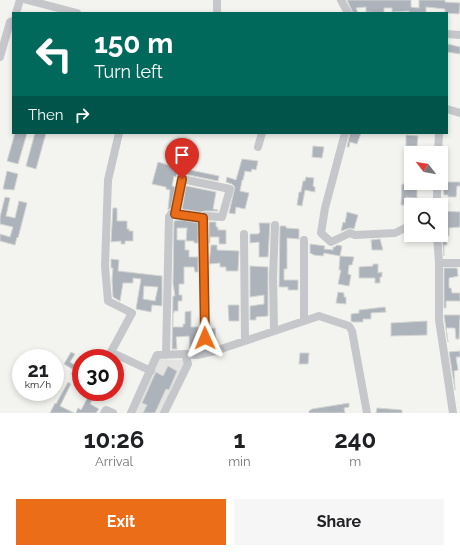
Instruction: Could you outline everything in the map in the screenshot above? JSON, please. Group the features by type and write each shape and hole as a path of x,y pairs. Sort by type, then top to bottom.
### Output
{"street":[{"path":"16,12 20,0"},
{"path":"27,0 73,12"},
{"path":"217,0 217,12"},
{"path":"341,0 347,12"},
{"path":"0,57 10,22 12,21"},
{"path":"448,34 460,35"},
{"path":"448,109 460,113"},
{"path":"119,134 108,180 105,266 108,301 132,313 112,352 151,371"},
{"path":"258,147 262,134"},
{"path":"345,134 325,208 320,233 331,242 350,233 355,235 395,233 404,229"},
{"path":"438,134 438,146"},
{"path":"166,355 169,217 172,213 175,214 203,218 205,216 222,217 230,190 182,179 175,214"},
{"path":"203,218 205,353"},
{"path":"274,330 273,277 275,225"},
{"path":"244,234 245,340"},
{"path":"304,240 304,320"},
{"path":"438,242 439,320 455,412"},
{"path":"439,263 460,263"},
{"path":"131,413 157,355 198,355 319,316 349,326 352,331 367,413"},
{"path":"164,413 188,364 185,354"},
{"path":"104,413 106,410 113,413"}],"shaded area":[{"path":"152,359 187,360 160,413 129,413"}],"building":[{"path":"347,0 411,0 411,7 419,8 419,0 445,0 445,2 460,3 459,14 448,13 445,12 445,9 426,7 426,12 392,12 392,8 384,8 384,12 366,12 366,7 356,8 358,12 353,12"},
{"path":"448,44 460,47 460,54 448,52"},
{"path":"15,134 27,134 18,164 7,161"},
{"path":"35,134 46,134 36,169 26,166"},
{"path":"350,134 361,134 357,144 350,142 349,147 347,147"},
{"path":"406,135 418,136 417,146 406,146"},
{"path":"313,146 324,147 322,158 312,157"},
{"path":"242,159 258,161 256,170 252,169 251,172 245,171 242,180 240,191 249,193 245,209 236,207 235,214 229,213 235,187 226,182 227,177 236,180"},
{"path":"158,162 178,168 176,177 174,176 172,186 175,187 171,208 168,210 170,190 166,189 166,187 152,184"},
{"path":"185,169 219,176 218,181 184,174"},
{"path":"7,171 18,174 14,190 3,189"},
{"path":"306,177 314,178 313,186 315,187 315,192 305,190 302,206 297,205 299,192 301,192 303,181 305,181"},
{"path":"448,182 460,182 460,186 457,186 456,197 448,197 448,195 444,195 444,190 448,190"},
{"path":"402,184 404,184 404,190 417,190 417,198 406,197 404,198 404,205 401,205"},
{"path":"186,186 216,192 213,209 218,211 200,212 182,209"},
{"path":"5,197 10,198 6,216 15,218 19,201 27,203 15,245 0,241 0,234 10,237 13,227 0,224 0,217"},
{"path":"113,208 117,208 117,221 127,221 127,229 129,229 129,231 133,231 133,241 125,241 125,244 121,244 121,241 111,242"},
{"path":"448,211 460,212 460,227 449,228 449,236"},
{"path":"347,212 358,215 354,229 350,228 341,231 343,222 345,223"},
{"path":"182,220 198,223 198,243 194,243 194,241 186,241 187,228 177,228 177,240 185,240 185,250 189,250 189,257 198,257 198,272 195,272 194,267 184,267 184,284 179,284 179,295 182,295 182,301 178,301 178,311 174,311 173,313 173,327 183,327 183,324 185,324 185,312 191,311 191,327 199,327 199,349 190,349 189,336 176,337 177,349 172,349 173,296 175,296 173,283 174,221"},
{"path":"209,222 216,222 216,227 218,227 218,230 226,230 226,244 219,244 219,237 210,237 209,243"},
{"path":"259,223 270,223 268,257 259,257 259,242 250,243 250,234 258,234 260,232"},
{"path":"280,226 299,229 299,239 287,238 287,269 284,269 284,280 298,280 298,290 288,290 288,287 279,287"},
{"path":"380,239 383,250 372,250 371,240"},
{"path":"443,242 447,242 447,245 444,245 444,256"},
{"path":"310,244 325,246 324,249 333,250 333,247 337,245 342,246 340,256 324,253 323,256 314,255 310,253"},
{"path":"211,245 217,245 217,250 239,251 238,271 226,271 226,267 220,267 220,263 209,264"},
{"path":"340,256 354,257 352,265 349,265 348,274 351,275 349,286 338,284 341,270 339,270"},
{"path":"111,259 119,260 118,271 162,276 162,306 152,305 151,312 136,309 141,279 133,278 133,283 123,283 120,301 113,297 113,268 111,268","holes":["144,286 158,287 155,301 143,299"]},
{"path":"373,264 378,264 378,273 382,272 380,283 375,283 375,278 359,278 359,267 373,266"},
{"path":"250,266 268,267 268,316 256,317 256,320 250,320 250,306 264,304 264,295 250,297"},
{"path":"444,268 457,268 458,276 449,278 449,288 451,288 452,293 460,293 460,301 446,301 446,308 444,308"},
{"path":"338,292 344,293 344,297 346,297 346,304 336,303"},
{"path":"228,305 239,305 239,321 229,321"},
{"path":"385,307 386,312 371,313 371,319 363,319 363,322 351,321 351,314 359,313 359,310"},
{"path":"444,315 460,315 459,339 456,339 455,328 446,328 448,342"},
{"path":"427,321 427,335 391,336 391,323"},
{"path":"215,328 216,345 212,346 212,341 210,341 210,329"},
{"path":"460,351 460,357 456,357 458,370 454,371 455,390 449,352"},
{"path":"72,352 72,359 70,362 72,363 72,369 64,364"},
{"path":"300,353 309,353 308,364 299,364"},
{"path":"168,366 177,371 169,390 166,389 155,413 143,413 147,405 142,403 156,372 163,376"},
{"path":"68,382 71,384 64,398 64,389"},
{"path":"58,401 62,401 60,406 74,413 50,413 55,403 56,404"},
{"path":"86,401 92,401 90,404 99,409 96,413 76,413 78,408 81,410"},
{"path":"349,403 349,407 344,408 345,413 309,413 312,409"},
{"path":"377,408 402,410 402,413 376,413"}],"route":[{"path":"182,179 175,214 203,218 205,338"}]}
